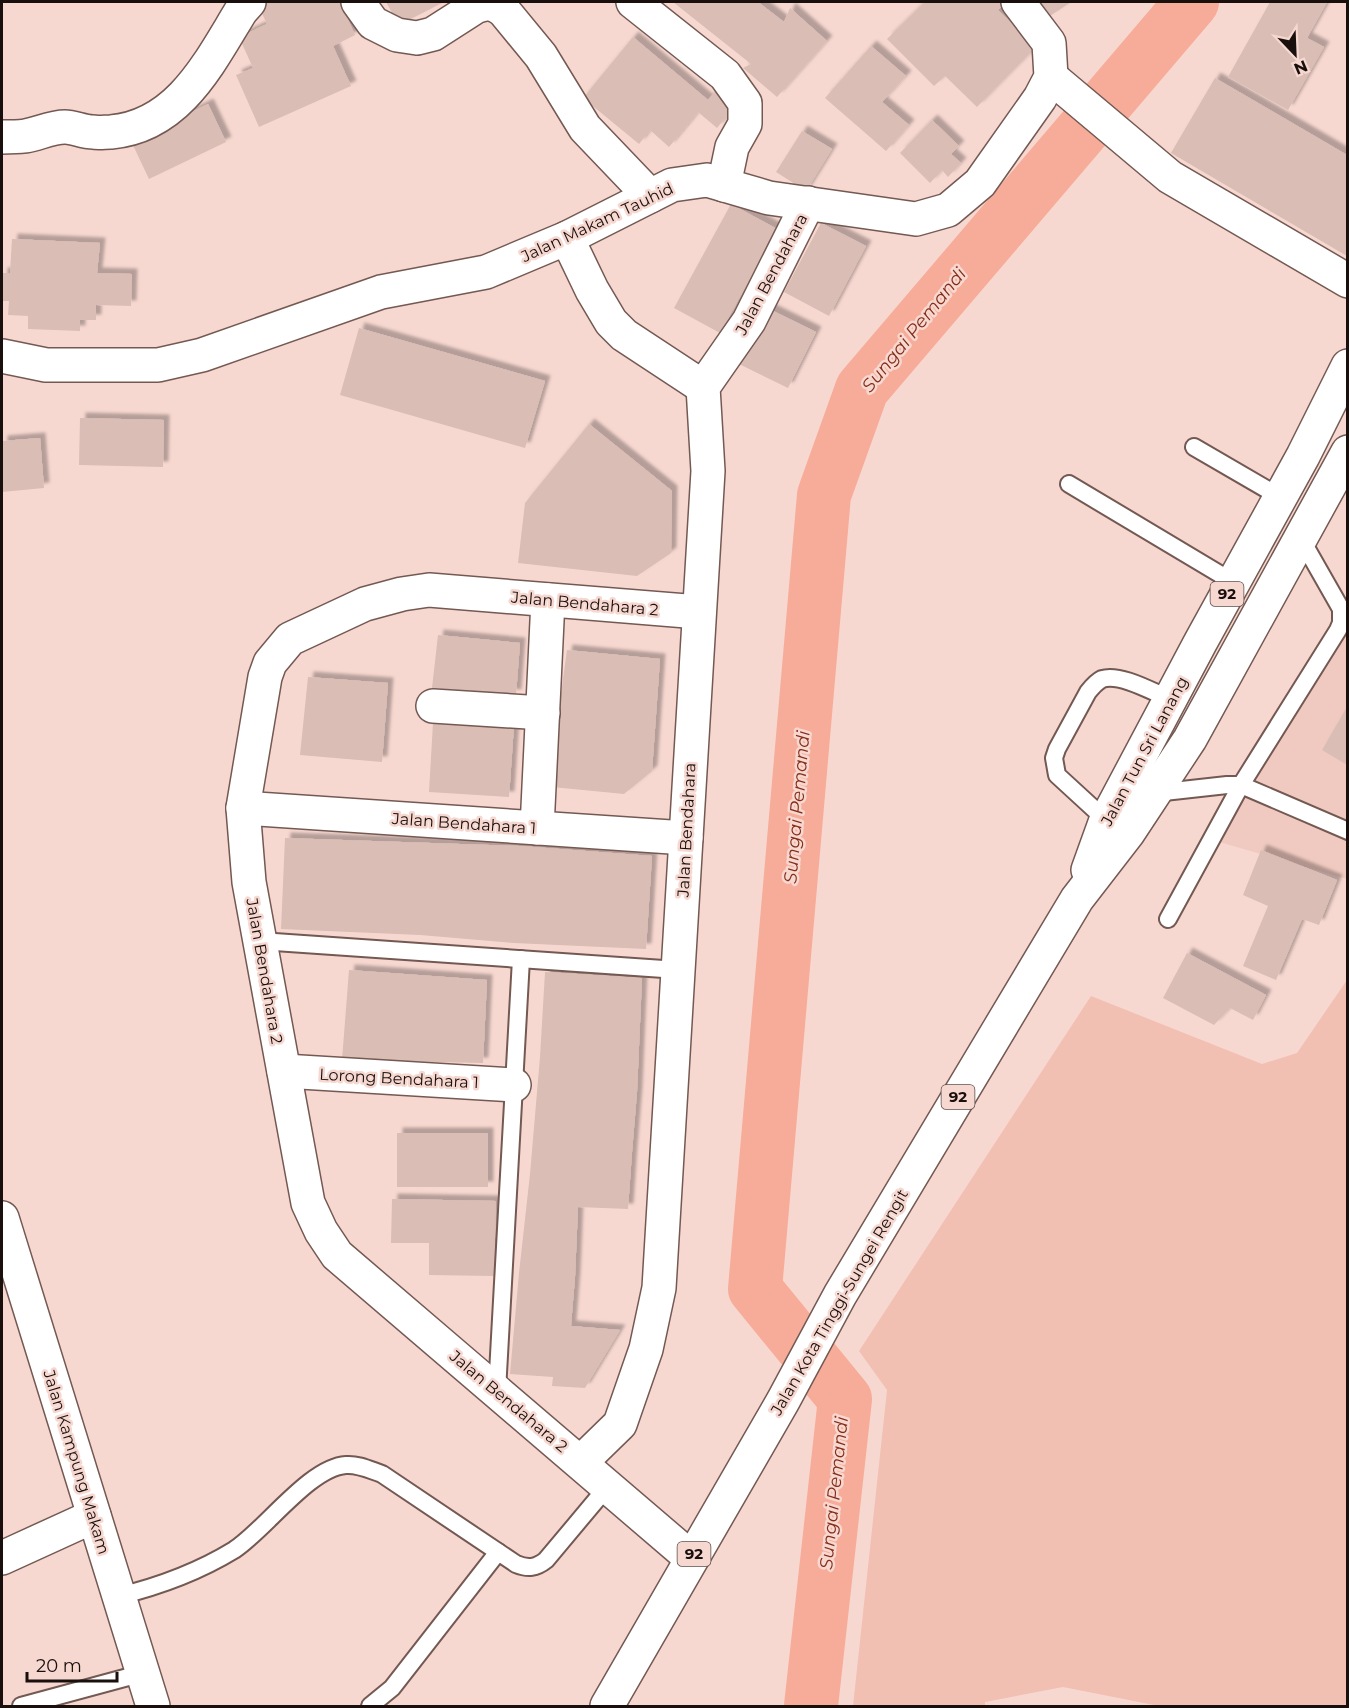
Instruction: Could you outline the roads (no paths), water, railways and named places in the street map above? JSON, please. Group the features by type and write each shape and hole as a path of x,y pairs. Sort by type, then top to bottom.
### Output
{"street":[{"path":"2,137 26,136 66,127 93,132 110,132 132,129 150,122 172,107 196,82 249,2"},
{"path":"358,2 373,23 396,35 417,38 433,34 482,4 490,3 498,6 541,56 585,128 650,196"},
{"path":"633,2 724,75 745,103 745,124 732,147 724,185"},
{"path":"1018,2 1049,44 1061,85 1170,177 1347,281"},
{"name":"Jalan Makam Tauhid","path":"2,356 46,365 158,365 202,355 381,292 486,272 567,238 672,185 708,180 769,198 915,219 948,210 980,183 1040,98 1061,85"},
{"name":"Jalan Bendahara","path":"580,1462 620,1424 646,1349 659,1288 708,471 702,387 749,321 808,203"},
{"path":"567,238 592,290 611,322 624,335 702,387"},
{"name":"Jalan Tun Sri Lanang","path":"1077,899 1106,820 1280,497 1347,367"},
{"name":"Jalan Tun Sri Lanang","path":"1077,899 1128,832 1190,739 1347,452"},
{"path":"1307,524 1347,483"},
{"name":"Jalan Bendahara 2","path":"692,1558 337,1255 321,1231 308,1203 249,882 243,808 265,677 270,663 290,639 365,604 402,594 429,590 699,612"},
{"path":"537,828 548,600"},
{"path":"433,706 543,713"},
{"name":"Jalan Bendahara 1","path":"243,808 686,838"},
{"name":"Jalan Kota Tinggi-Sungei Rengit","path":"607,1707 783,1401 840,1295 1077,899"},
{"name":"Lorong Bendahara 1","path":"284,1071 514,1085"},
{"name":"Jalan Kampung Makam","path":"2,1218 153,1707"},
{"path":"2,1558 94,1516"}],"lane":[{"path":"1194,447 1280,497"},
{"path":"1069,484 1233,582"},
{"path":"1168,919 1241,785 1341,623 1341,609 1338,600 1307,524"},
{"path":"1106,820 1057,775 1054,758 1088,692 1103,679 1113,678 1170,699"},
{"path":"1154,793 1241,785 1347,831"},
{"path":"260,940 678,970"},
{"path":"497,1391 521,959"},
{"path":"119,1596 152,1588 197,1570 236,1548 312,1480 331,1469 346,1465 362,1466 382,1474 524,1568 532,1568 546,1560 608,1486"},
{"path":"370,1707 392,1688 498,1552"},
{"path":"21,1707 143,1673"}],"waterway":[{"name":"Sungai Pemandi","path":"811,1706 845,1399 755,1289 824,495 862,389 1192,2"}]}
